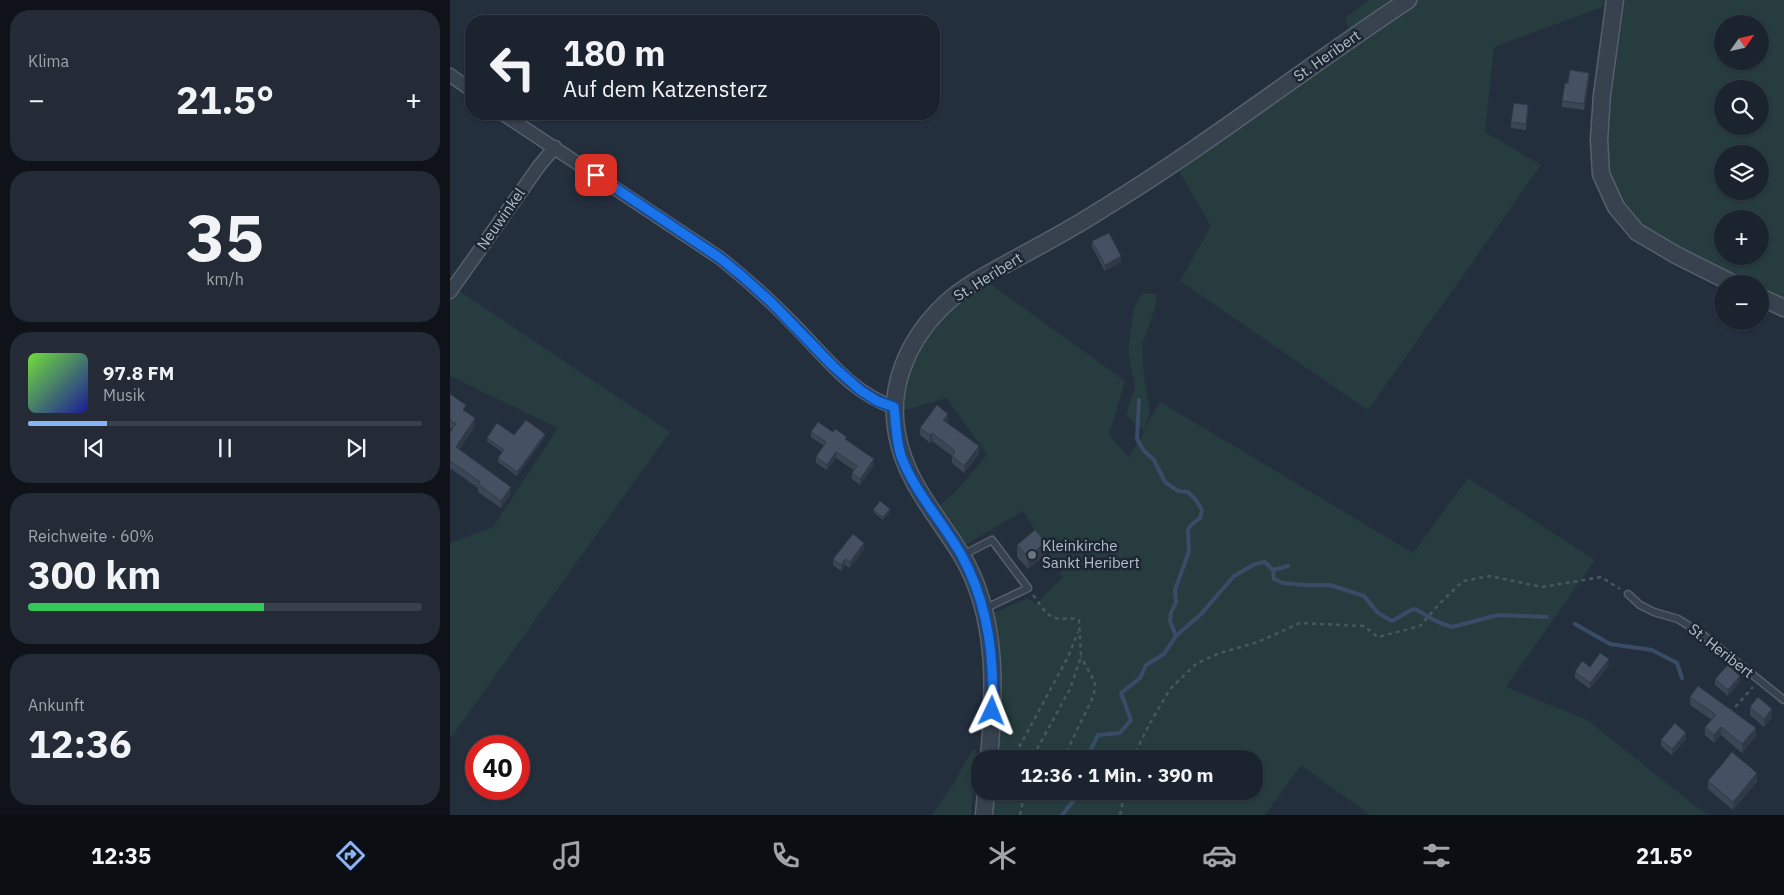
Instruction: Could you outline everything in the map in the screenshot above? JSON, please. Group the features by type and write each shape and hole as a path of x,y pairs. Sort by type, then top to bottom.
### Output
{"street":[{"name":"St. Heribert","path":"986,750 993,692 992,664 984,609 974,580 962,555 911,478 901,455 896,431 894,407 897,383 908,351 925,326 940,309 960,292 986,275 1104,208 1141,184 1408,0"},
{"path":"1615,0 1602,95 1599,139 1601,174 1616,207 1637,232 1676,256 1715,275"},
{"path":"450,75 465,86"},
{"path":"513,120 720,258 771,302 833,366 860,390 877,401 894,407"},
{"name":"Neuwinkel","path":"450,292 539,166 555,147"},
{"path":"1769,300 1784,308"},
{"path":"982,800 984,815"}],"lane":[{"path":"962,555 992,540 1028,588 984,609"},
{"name":"St. Heribert","path":"1628,594 1640,605 1678,619 1703,635 1784,700"}],"path":[{"path":"1136,750 1170,689 1197,663 1220,653 1258,642 1300,623 1364,626 1378,638 1420,626 1464,581 1490,576 1542,587 1601,577 1628,594"},
{"path":"1028,588 1049,616 1054,619 1076,618 1079,620 1082,657 1095,682 1094,695 1067,750"},
{"path":"1018,750 1068,657 1079,631"},
{"path":"1037,750 1070,689 1082,657"},
{"path":"1727,716 1758,680"},
{"path":"1020,815 1023,800"},
{"path":"1120,815 1123,800"}],"green space":[{"path":"1369,0 1606,0 1605,6 1494,47 1485,132 1541,165 1368,410 1180,281 1211,226 1179,171 1354,48 1345,18"},
{"path":"1625,0 1784,0 1784,300 1769,292 1769,275 1734,275 1650,234 1624,206 1609,180 1606,140"},
{"path":"989,283 1125,381 1109,435 1129,457 1144,431 1126,416 1135,386 1128,352 1134,307 1143,293 1157,294 1155,308 1142,345 1144,376 1150,411 1145,428 1160,402 1413,553 1468,478 1595,560 1506,687 1587,720 1707,815 1370,815 1301,765 1265,815 990,815 991,800 1263,800 1263,750 995,750 998,690 993,613 1028,598 1036,604 1063,577 1023,511 965,545 937,508 959,488 987,455 947,398 902,411 910,373 922,346 947,314"},
{"path":"456,289 670,432 450,739 450,543 493,527 558,428 450,376 450,297"},
{"path":"971,752 971,815 932,815 954,783"}],"building":[{"path":"1570,70 1589,73 1584,104 1562,101 1565,83 1568,83"},
{"path":"1514,103 1528,105 1526,124 1511,122"},
{"path":"1109,233 1121,256 1105,265 1092,241"},
{"path":"450,394 466,405 463,410 475,418 456,447 511,487 501,501 478,484 480,482 450,461 450,432 456,424 450,420"},
{"path":"937,405 948,414 943,420 979,446 964,466 952,456 955,451 932,433 930,435 920,428"},
{"path":"526,420 545,434 517,472 498,458 504,450 487,438 497,423 514,435"},
{"path":"818,422 833,432 835,429 847,437 845,439 874,459 860,479 852,473 857,466 836,452 827,465 816,457 826,442 811,432"},
{"path":"880,501 890,509 883,517 873,510"},
{"path":"1035,530 1046,542 1028,557 1017,545"},
{"path":"853,534 864,543 850,562 845,559 841,565 833,559"},
{"path":"1600,653 1609,659 1590,683 1575,672 1582,661 1590,667"},
{"path":"1728,665 1740,676 1728,690 1715,679"},
{"path":"1698,686 1756,728 1742,744 1721,727 1714,735 1705,727 1716,715 1690,697"},
{"path":"1758,697 1772,709 1764,719 1750,707"},
{"path":"1675,723 1686,733 1672,749 1661,740"},
{"path":"1732,752 1757,773 1733,802 1708,781"}],"waterway":[{"path":"1139,400 1137,439 1144,451 1154,460 1165,482 1178,491 1188,492 1202,510 1200,518 1188,530 1189,551 1175,590 1176,602 1170,621 1176,636"},
{"path":"1090,750 1098,735 1120,733 1131,720 1121,693 1140,678 1146,665 1164,654 1176,636 1201,614 1234,576 1255,564 1265,562 1273,570 1274,579 1283,583 1330,585 1364,596 1378,613 1392,621 1413,609 1452,627 1498,615 1547,617"},
{"path":"1273,570 1288,566"},
{"path":"1575,624 1610,644 1652,650 1677,663 1682,678"},
{"path":"1062,815 1074,800"}],"place":[{"name":"Kleinkirche Sankt Heribert","path":"1032,555"}],"route":[{"path":"596,175 720,258 771,302 833,366 860,390 877,401 894,407 901,455 911,478 962,555 974,580 984,609 992,654 992,711"}]}
